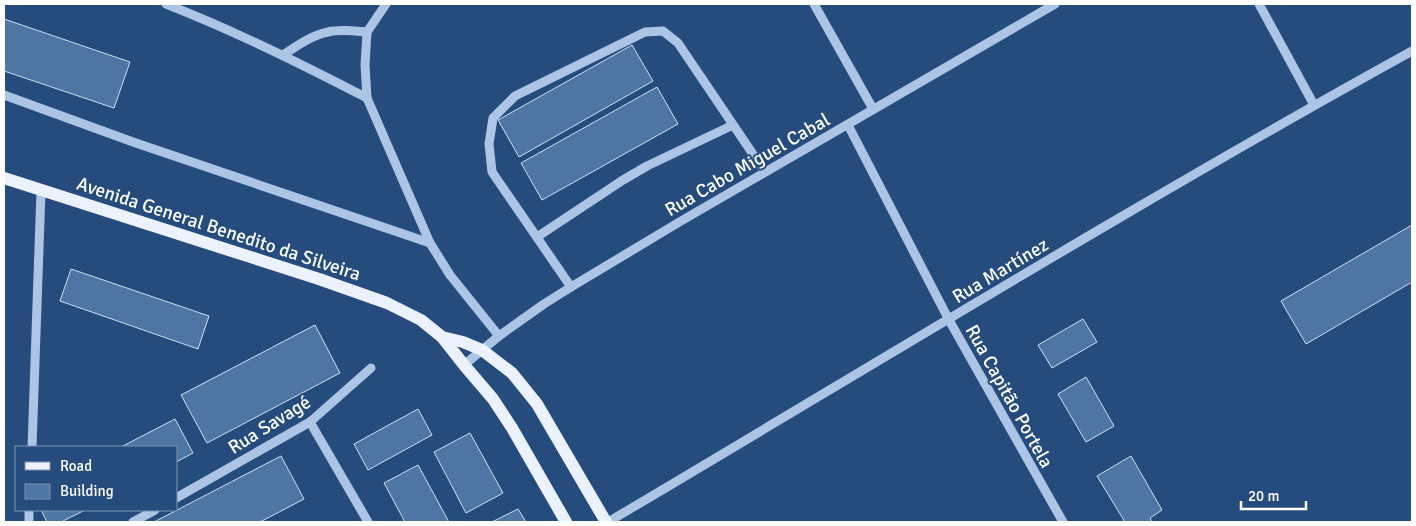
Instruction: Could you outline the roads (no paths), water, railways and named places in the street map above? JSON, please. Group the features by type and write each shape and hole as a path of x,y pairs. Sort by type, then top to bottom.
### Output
{"main road":[{"name":"Avenida General Benedito da Silveira","path":"4,178 319,279 387,303 421,320 442,337"},
{"path":"442,337 464,342 482,350 512,373 537,404 607,522"},
{"path":"442,337 493,399 512,428 566,522"}],"street":[{"path":"166,4 217,24 367,98"},
{"path":"386,4 367,32 367,98 430,243 450,275 499,336"},
{"path":"814,4 872,109"},
{"name":"Rua Cabo Miguel Cabal","path":"464,365 499,336 571,287 848,125 872,109 1055,4"},
{"path":"1258,4 1314,105"},
{"path":"283,55 310,38 327,32 346,30 367,32"},
{"path":"571,287 492,172 489,144 493,118 515,96 645,32 663,31 678,43 765,172"},
{"name":"Rua Martínez","path":"607,522 949,320 1108,223 1412,51"},
{"path":"4,95 133,142 430,243"},
{"path":"536,236 622,180 733,125"},
{"name":"Rua Capitão Portela","path":"848,125 949,320 1063,522"},
{"path":"32,446 41,190"},
{"name":"Rua Savagé","path":"178,497 310,422 371,368"},
{"path":"310,422 368,522"},
{"path":"133,522 153,511"}]}
